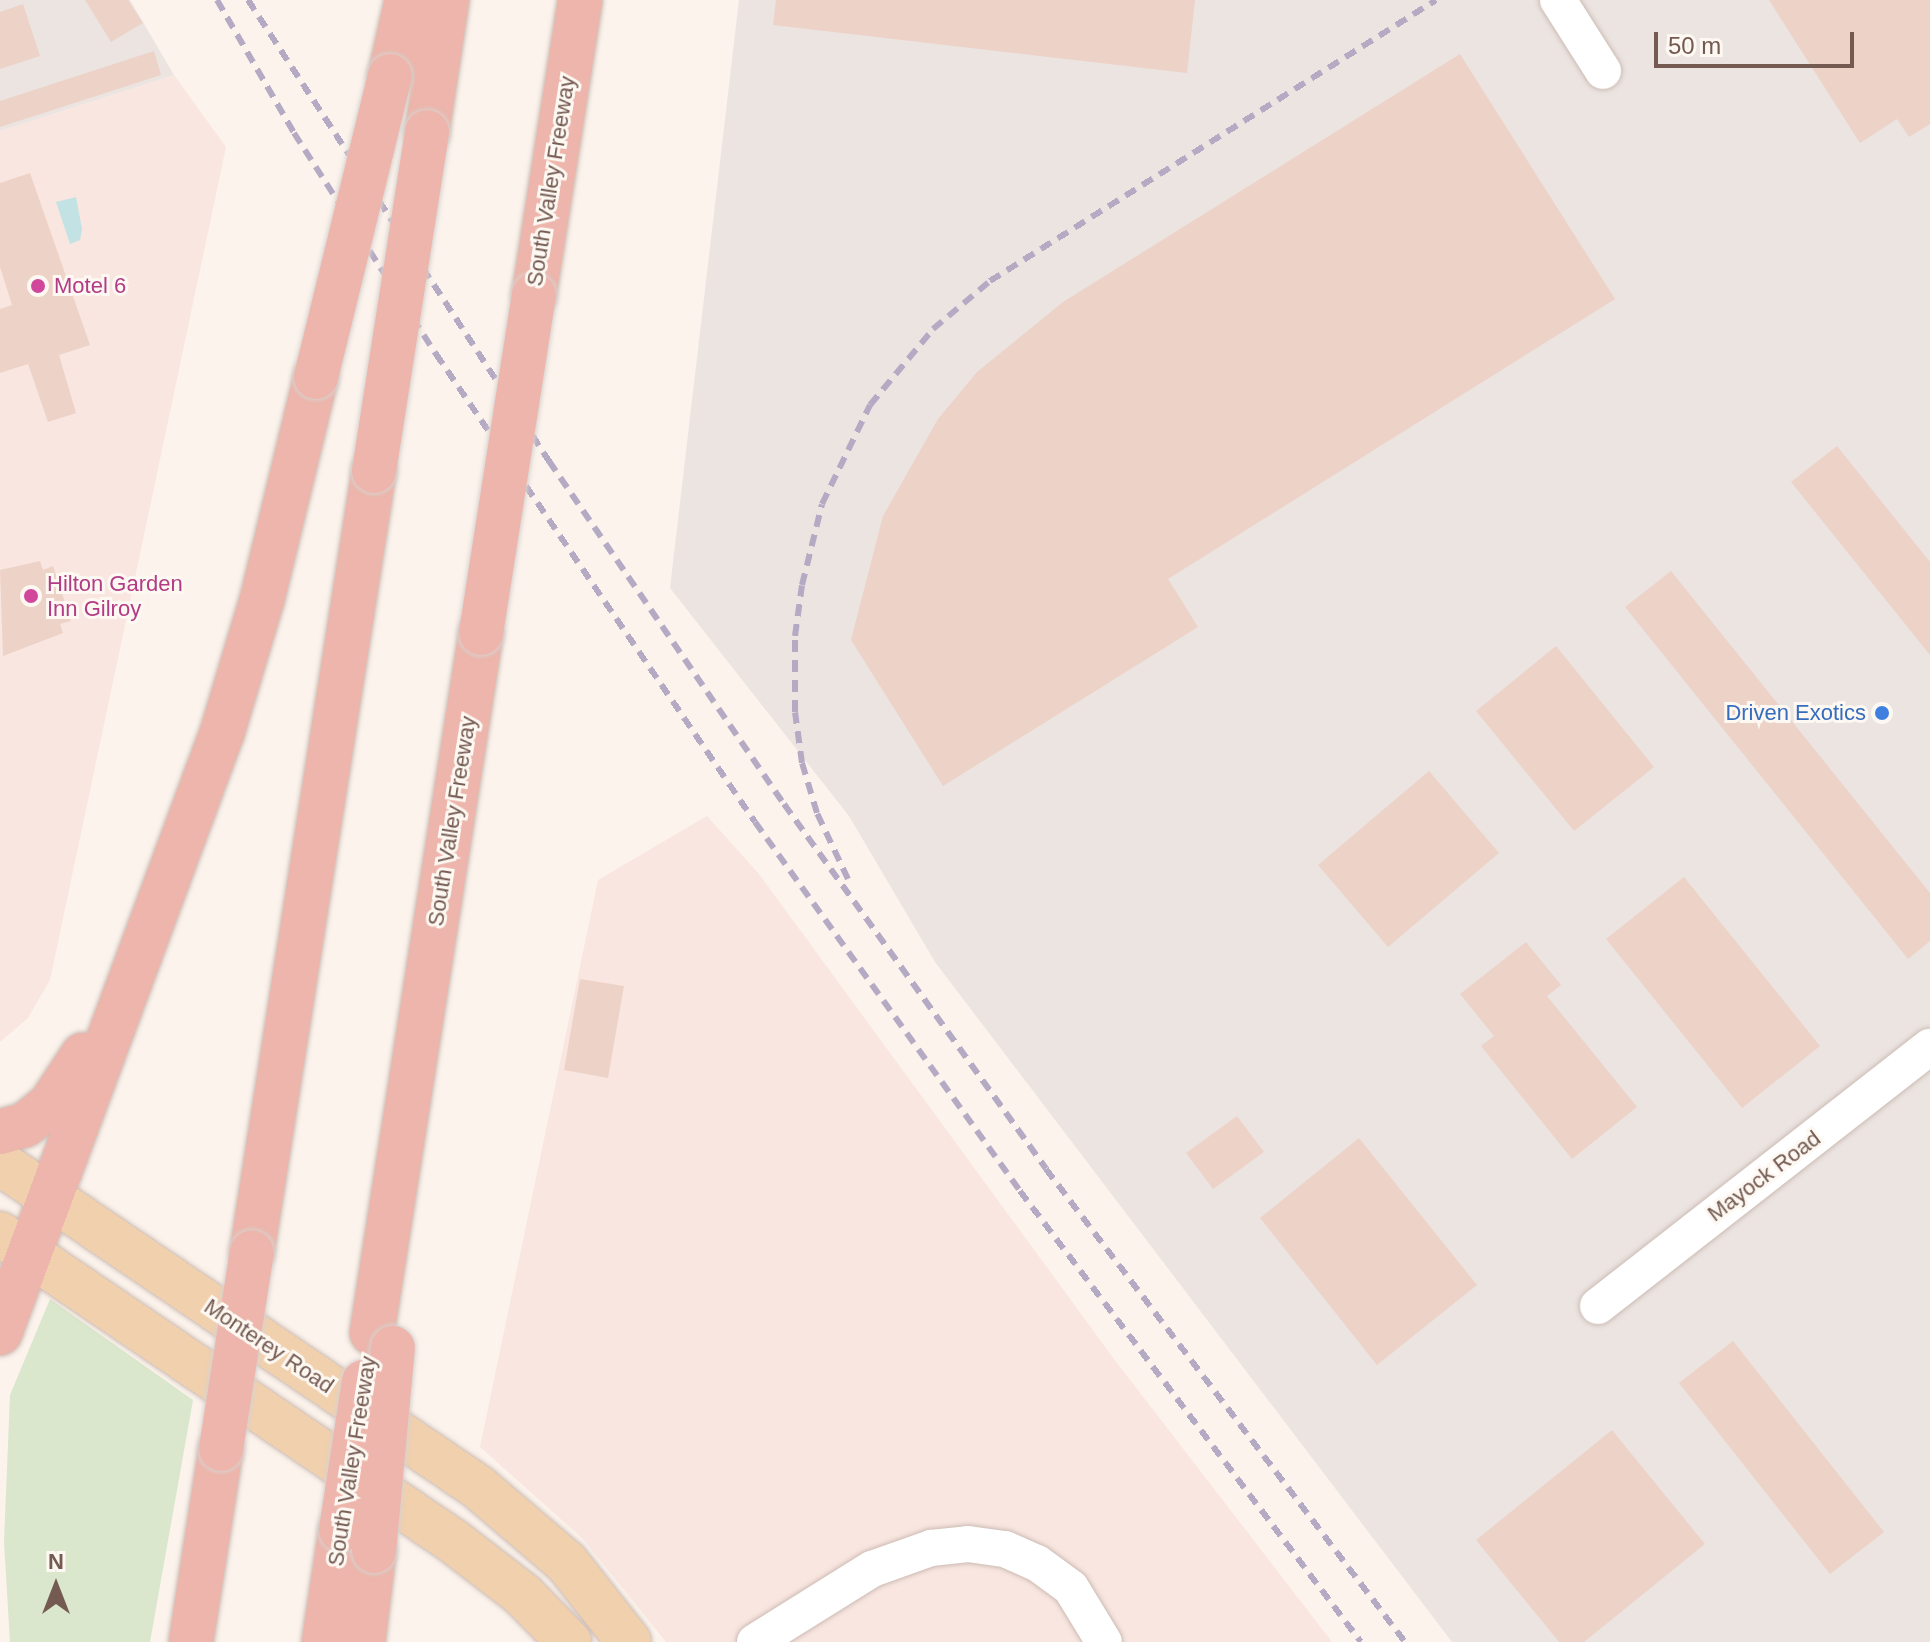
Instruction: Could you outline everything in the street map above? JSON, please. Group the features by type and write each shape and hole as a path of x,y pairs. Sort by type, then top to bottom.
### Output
{"highway":[{"path":"0,1333 14,1244 49,1197 222,733 262,600 407,0"},
{"path":"191,1642 447,0"},
{"name":"South Valley Freeway","path":"324,1642 357,1541 405,1123 580,0"},
{"path":"0,1132 39,1115 69,1081 222,733"},
{"path":"357,1541 363,1642"}],"main road":[{"name":"Monterey Road","path":"0,1163 490,1496 567,1563 631,1638"},
{"path":"14,1244 465,1549 523,1595 569,1642"}],"street":[{"path":"1558,0 1603,71"},
{"name":"Mayock Road","path":"1598,1306 1930,1047"},
{"path":"755,1642 872,1569 931,1548 968,1544 1005,1549 1037,1563 1071,1588 1104,1642"}],"shaded area":[{"path":"0,0 130,0 174,75 0,131"},
{"path":"739,0 1930,0 1930,1642 1452,1642 935,962 849,816 670,588"},
{"path":"174,75 226,147 50,980 28,1018 0,1042 0,131"},
{"path":"707,816 759,874 1114,1359 1332,1642 666,1642 583,1539 480,1447 598,880"}],"green space":[{"path":"50,1299 193,1400 150,1642 10,1642 4,1542 10,1395"}],"water":[{"path":"76,197 82,229 80,240 70,244 56,202"}],"building":[{"path":"85,0 128,0 143,23 111,42"},
{"path":"776,0 1195,0 1187,73 773,25"},
{"path":"1769,0 1930,0 1930,124 1909,137 1897,119 1860,143"},
{"path":"23,4 40,56 0,69 0,12"},
{"path":"154,51 161,75 0,127 0,101"},
{"path":"1460,54 1615,299 1168,579 1198,627 943,786 851,640 883,516 938,419 977,372 1063,302"},
{"name":"Motel 6","path":"30,173 90,345 59,355 76,413 48,422 28,364 0,373 0,309 12,305 0,267 0,183"},
{"path":"1837,446 1930,562 1930,655 1791,482"},
{"name":"Hilton Garden Inn Gilroy","path":"40,561 43,570 53,566 71,621 60,624 63,633 3,656 0,570"},
{"path":"1671,571 1930,893 1930,941 1908,959 1625,607"},
{"path":"1556,646 1654,767 1574,831 1476,711"},
{"path":"1429,771 1499,853 1388,947 1318,865"},
{"path":"1684,877 1820,1046 1742,1108 1606,939"},
{"path":"1526,942 1561,985 1547,996 1637,1107 1572,1159 1481,1046 1494,1036 1460,994"},
{"path":"580,979 624,986 608,1078 564,1070"},
{"path":"1237,1116 1264,1152 1213,1189 1186,1153"},
{"path":"1359,1138 1477,1285 1377,1365 1260,1218"},
{"path":"1733,1341 1884,1532 1830,1574 1679,1383"},
{"path":"1612,1430 1705,1544 1584,1642 1559,1642 1476,1540"}],"railway":[{"path":"217,0 294,133 436,354 755,822 1020,1191 1361,1642"},
{"path":"248,0 549,461 784,804 1046,1169 1405,1642"},
{"path":"848,879 817,813 802,763 795,712 795,636 802,585 822,504 870,405 933,329 990,281 1436,0"}],"place":[{"name":"Motel 6","path":"38,286"},
{"name":"Hilton Garden Inn Gilroy","path":"31,596"},
{"name":"Driven Exotics","path":"1882,713"}]}
